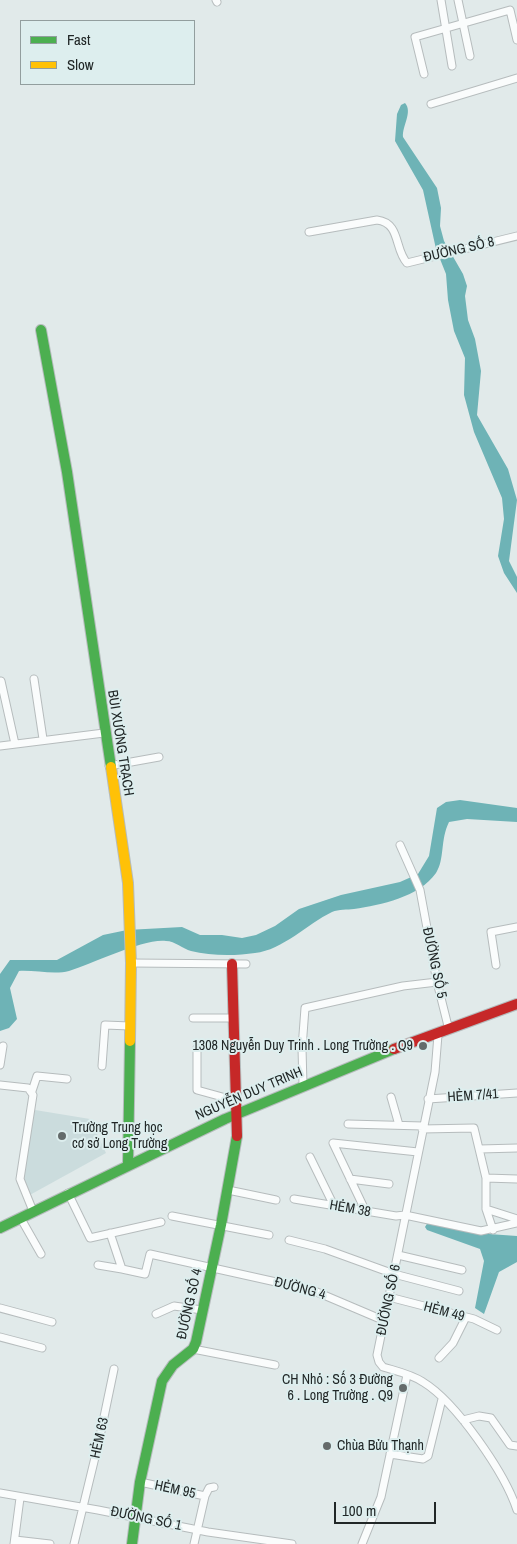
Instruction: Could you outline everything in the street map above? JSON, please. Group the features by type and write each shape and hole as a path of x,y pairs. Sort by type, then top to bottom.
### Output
{"street":[{"path":"441,0 452,66"},
{"path":"458,0 470,56"},
{"path":"424,74 415,37 510,10 517,40"},
{"path":"431,104 517,78"},
{"name":"ĐƯỜNG SỐ 8","path":"309,232 377,220 384,221 393,228 405,262 454,253 517,236"},
{"name":"BÙI XƯƠNG TRẠCH","path":"40,330 68,480 104,733 128,883 131,959 128,1164"},
{"path":"34,679 43,739"},
{"path":"0,681 3,712 15,744"},
{"path":"0,746 43,739 104,733"},
{"path":"109,766 159,757"},
{"name":"ĐƯỜNG SỐ 5","path":"400,845 420,892 437,982 449,1030"},
{"path":"496,965 491,932 517,927"},
{"path":"131,959 246,964"},
{"name":"ĐƯỜNG SỐ 4","path":"132,1544 140,1482 162,1382 174,1365 193,1349 212,1269 236,1144 238,1113 232,1018 232,964"},
{"path":"304,1085 302,1048 305,1008 403,986 437,982"},
{"name":"NGUYỄN DUY TRINH","path":"0,1228 128,1164 238,1113 304,1085 517,1004"},
{"path":"193,1018 232,1018"},
{"path":"102,1066 105,1025 130,1026"},
{"name":"ĐƯỜNG SỐ 6","path":"407,1375 383,1367 378,1362 377,1355 422,1127 435,1072 438,1035"},
{"path":"0,1065 4,1046"},
{"path":"197,1048 197,1090 237,1101"},
{"path":"33,1211 20,1179 33,1095 32,1091 37,1076 67,1079"},
{"path":"0,1085 28,1088 32,1091"},
{"name":"HẺM 7/41","path":"428,1099 517,1093"},
{"path":"392,1097 399,1125"},
{"path":"348,1124 474,1128 486,1178 486,1209 494,1230"},
{"path":"366,1212 332,1145 335,1142 418,1152"},
{"path":"480,1149 517,1148"},
{"path":"310,1157 334,1206"},
{"path":"486,1178 517,1179"},
{"path":"350,1179 389,1184"},
{"path":"228,1190 276,1200"},
{"path":"68,1193 90,1238 160,1222"},
{"name":"HẺM 38","path":"294,1199 366,1212 396,1216 405,1215 481,1231 517,1224"},
{"path":"486,1209 517,1219"},
{"path":"172,1216 270,1235"},
{"path":"20,1217 41,1254"},
{"path":"98,1265 122,1269 110,1233"},
{"path":"289,1240 325,1250 394,1274 459,1291"},
{"name":"ĐƯỜNG 4","path":"122,1269 146,1274 150,1254 312,1290 385,1321"},
{"path":"398,1254 462,1270"},
{"name":"HẺM 49","path":"389,1298 466,1317 497,1330"},
{"path":"156,1314 174,1306 202,1310"},
{"path":"0,1308 52,1322"},
{"path":"438,1358 454,1343 466,1317"},
{"path":"0,1337 42,1348"},
{"path":"193,1349 276,1365"},
{"name":"HẺM 63","path":"74,1544 100,1441 114,1369"},
{"path":"362,1544 381,1497 407,1375 422,1381 463,1420 484,1446 516,1505"},
{"path":"390,1454 422,1458 429,1453 442,1399"},
{"path":"463,1420 479,1416 491,1418 510,1446 517,1446"},
{"name":"HẺM 95","path":"140,1482 205,1496 194,1544"},
{"path":"205,1496 209,1488 214,1486"},
{"name":"ĐƯỜNG SỐ 1","path":"0,1493 135,1517 238,1540 292,1544"},
{"path":"20,1498 15,1542 50,1544"}],"shaded area":[{"name":"Trường Trung học cơ sở Long Trường","path":"29,1109 90,1119 106,1153 28,1196 20,1170"}],"water":[{"path":"405,103 408,115 403,137 437,188 441,208 440,226 444,241 463,274 467,286 465,296 468,320 475,339 481,371 477,415 508,469 517,500 509,561 517,577 517,593 504,573 498,556 504,519 502,498 474,432 464,395 465,358 454,331 448,300 446,274 436,249 423,190 395,141 397,114 401,105"},
{"path":"460,800 517,808 517,822 467,819 449,822 444,836 439,868 429,881 410,894 376,905 337,910 285,942 265,951 255,953 231,955 206,954 188,950 169,941 156,941 132,947 69,971 57,973 19,971 10,988 17,1019 9,1028 0,1031 0,974 10,960 57,960 103,935 127,930 182,927 200,935 222,935 242,938 256,935 275,926 299,909 341,895 400,882 418,874 429,856 437,808 446,802"},
{"path":"428,1222 489,1234 517,1236 517,1262 499,1272 484,1314 475,1308 484,1261 480,1249 427,1230 425,1227"}],"traffic: fast":[{"path":"41,330 67,472 111,767"},
{"path":"128,1164 130,1041"},
{"path":"0,1228 225,1119 394,1049"},
{"path":"132,1544 140,1482 162,1381 173,1365 193,1349 196,1342 221,1225 237,1136"}],"traffic: slow":[{"path":"111,767 128,883 131,963 130,1041"}],"traffic: jam":[{"path":"232,964 237,1136"},
{"path":"394,1049 517,1004"}],"place":[{"name":"1308 Nguyễn Duy Trinh . Long Trường . Q9","path":"423,1046"},
{"name":"Trường Trung học cơ sở Long Trường","path":"62,1136"},
{"name":"CH Nhỏ : Số 3 Đường 6 . Long Trường . Q9","path":"403,1388"},
{"name":"Chùa Bửu Thạnh","path":"327,1446"}]}
